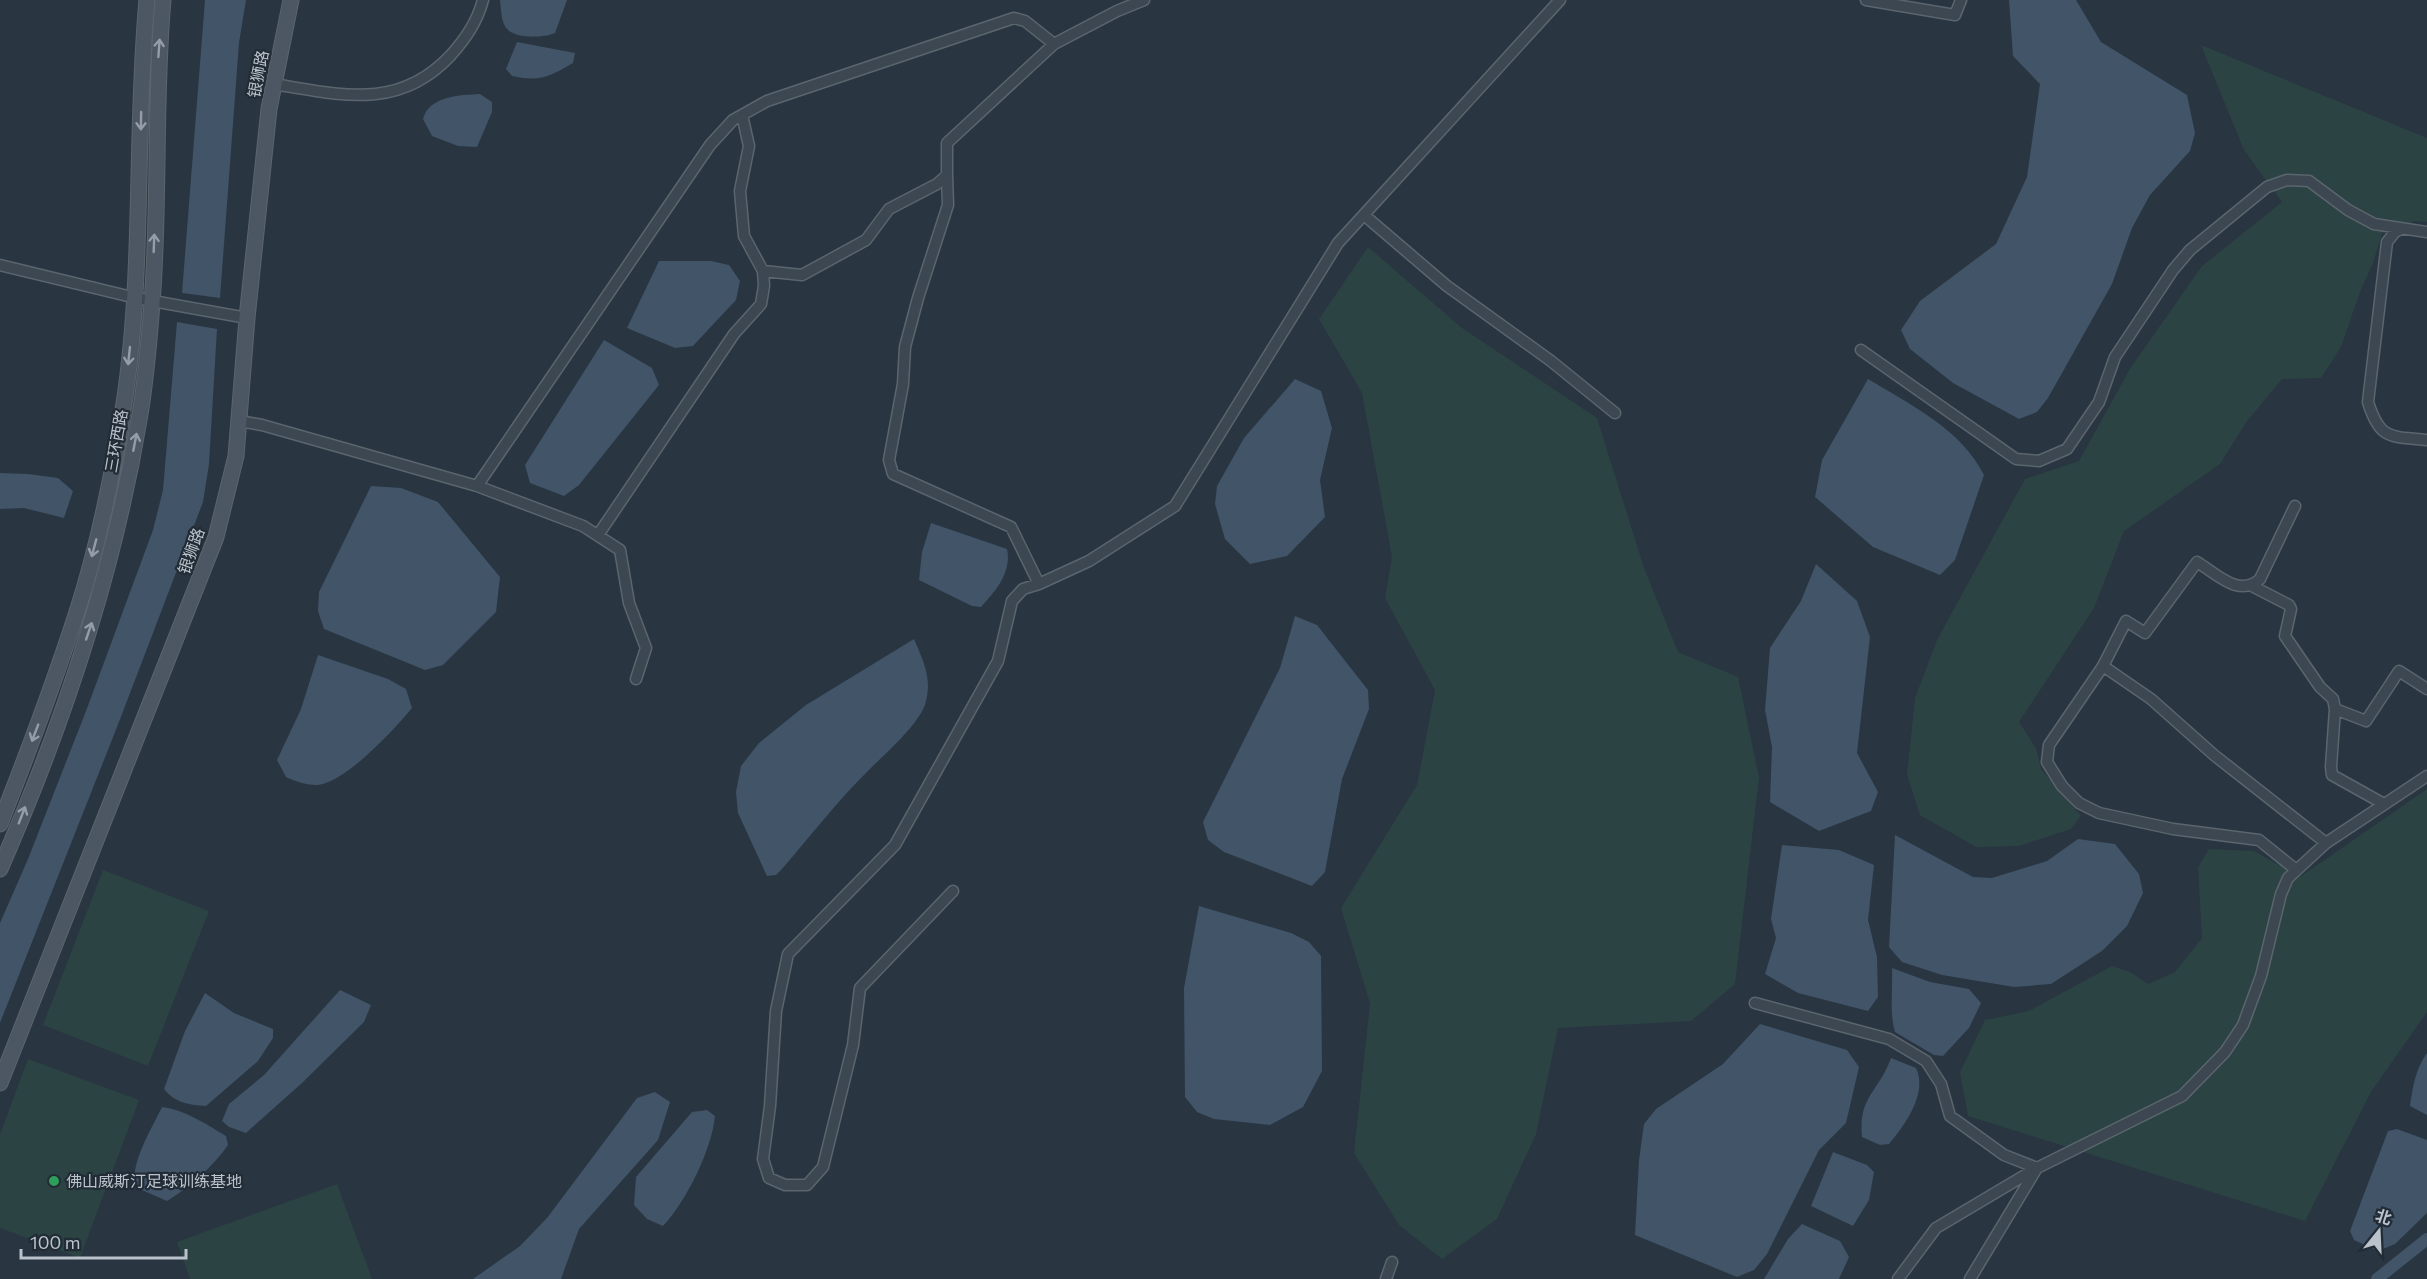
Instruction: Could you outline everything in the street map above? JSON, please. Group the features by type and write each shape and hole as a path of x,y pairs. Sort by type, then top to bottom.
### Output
{"main road":[{"name":"三环西路","path":"0,824 42,715 77,613 104,509 123,415 136,298 143,48 147,0"},
{"name":"三环西路","path":"0,869 58,721 96,608 121,513 140,418 152,301 159,49 163,0"},
{"name":"银狮路","path":"0,1083 216,537 236,456 247,318 268,120 291,0"}],"street":[{"path":"274,84 353,96 383,94 412,85 438,69 458,46 477,20 483,0"},
{"path":"1039,584 1011,527 893,474 889,460 903,384 905,347 948,205 947,143 1054,44 1144,0"},
{"path":"952,891 860,988 853,1045 823,1167 807,1185 785,1185 769,1178 763,1159 770,1106 776,1011 788,954 895,845 998,660 1012,601 1023,589 1089,561 1174,506 1338,243 1560,0"},
{"path":"1866,0 1955,15 1961,0"},
{"path":"477,486 710,145 733,120 767,101 1014,18 1025,21 1054,44"},
{"path":"598,535 734,334 761,304 764,271 744,236 740,191 749,146 742,115"},
{"path":"764,271 802,275 866,240 889,208 937,184 947,175"},
{"path":"1861,350 2016,459 2039,461 2067,449 2099,402 2115,357 2173,270 2190,250 2267,187 2287,180 2309,181 2348,210 2374,224 2427,232"},
{"path":"1364,214 1447,286 1551,361 1615,413"},
{"path":"2401,229 2395,232 2387,242 2368,402 2374,420 2382,431 2392,436 2427,440"},
{"path":"0,265 136,298 247,318"},
{"path":"239,421 262,425 477,486 583,526 598,535 620,550 629,603 646,648 636,679"},
{"path":"2295,506 2260,579 2252,586 2240,588 2197,562 2145,633 2126,621 2103,666 2049,745 2047,762 2062,786 2079,803 2098,813 2173,829 2259,840 2295,869"},
{"path":"2252,586 2289,605 2291,609 2285,636 2319,687 2333,699 2335,709 2332,775 2384,804"},
{"path":"2103,666 2151,699 2214,755 2326,843"},
{"path":"2335,709 2366,721 2399,671 2427,689"},
{"path":"1898,1279 1936,1228 2037,1168 2182,1096 2225,1052 2243,1025 2261,976 2281,894 2295,869 2326,843 2427,776"},
{"path":"1755,1003 1889,1039 1926,1061 1941,1084 1950,1116 2004,1155 2037,1168"},
{"path":"1970,1279 2037,1168"},
{"path":"1386,1279 1392,1262"}],"green space":[{"path":"2201,45 2427,138 2427,222 2415,221 2382,233 2341,347 2321,378 2282,379 2247,421 2220,464 2124,531 2094,608 2019,722 2036,748 2041,769 2081,816 2071,829 2019,846 1976,847 1920,815 1907,775 1915,698 1937,640 2025,479 2079,461 2131,367 2202,266 2282,202 2244,150"},
{"path":"1368,247 1462,328 1597,418 1644,568 1678,652 1738,677 1759,777 1735,984 1691,1021 1558,1028 1536,1134 1497,1219 1442,1259 1399,1225 1354,1153 1370,1003 1341,908 1417,785 1435,690 1385,598 1392,557 1362,393 1319,319"},
{"path":"2427,789 2427,1012 2371,1092 2305,1221 1968,1116 1960,1072 1985,1020 2029,1011 2112,966 2132,973 2148,984 2175,972 2202,938 2198,867 2209,849 2254,851 2300,877"},
{"path":"103,870 209,911 148,1066 43,1025"},
{"name":"佛山威斯汀足球训练基地","path":"28,1059 139,1100 80,1258 0,1228 0,1134"},
{"path":"337,1184 372,1279 190,1279 177,1242"}],"water":[{"path":"205,0 246,0 239,43 220,298 182,293"},
{"path":"500,0 567,0 555,33 530,37 517,35 507,29 502,19"},
{"path":"2009,0 2076,0 2101,42 2187,95 2195,133 2190,151 2150,195 2132,228 2112,284 2048,398 2037,412 2019,419 1953,383 1910,349 1901,330 1920,301 1996,244 2027,177 2040,84 2013,56"},
{"path":"517,42 575,53 573,63 544,77 512,76 506,69"},
{"path":"480,94 492,102 492,112 477,147 458,146 432,136 423,119 426,111 438,101 446,98"},
{"path":"659,261 711,261 729,265 740,281 736,300 693,346 675,348 627,328"},
{"path":"177,322 217,329 209,464 203,502 0,1023 0,923 28,859 86,711 153,530 163,490"},
{"path":"604,340 652,368 659,385 579,485 564,496 530,483 525,465"},
{"path":"1295,379 1321,391 1332,428 1320,480 1325,517 1287,556 1250,564 1225,539 1215,504 1217,486 1244,438"},
{"path":"1868,379 1949,431 1974,459 1984,475 1955,560 1940,575 1873,547 1815,497 1822,460"},
{"path":"0,473 58,478 73,491 64,518 24,508 0,509"},
{"path":"371,486 401,488 438,502 500,577 496,612 443,665 425,670 324,629 318,611 319,592"},
{"path":"931,523 1007,549 1007,566 1002,581 981,607 972,606 919,580 922,552"},
{"path":"1816,564 1857,601 1870,637 1857,753 1878,792 1871,811 1819,831 1770,802 1772,747 1765,710 1770,648 1801,601"},
{"path":"1295,616 1317,625 1368,690 1369,709 1342,779 1325,872 1312,886 1224,852 1208,840 1203,822 1280,668"},
{"path":"914,639 926,669 928,693 923,710 909,730 864,775 782,869 776,875 767,876 738,813 736,792 741,766 759,743 806,705"},
{"path":"318,655 388,679 406,689 412,708 359,762 334,779 314,785 286,777 277,760 301,709"},
{"path":"1895,835 1973,877 1992,878 2047,861 2078,839 2115,844 2139,874 2143,893 2127,926 2102,951 2051,984 2014,987 1942,975 1902,962 1889,947"},
{"path":"1782,845 1839,850 1874,865 1868,920 1877,957 1878,997 1868,1011 1798,993 1765,974 1776,938 1771,919"},
{"path":"1199,906 1291,933 1309,942 1321,956 1322,1071 1303,1107 1270,1125 1214,1119 1197,1112 1185,1097 1184,988"},
{"path":"1892,968 1930,982 1969,989 1981,1003 1969,1028 1943,1056 1934,1055 1895,1032 1892,1008"},
{"path":"340,990 371,1005 364,1022 302,1083 246,1133 229,1127 222,1121 229,1104 264,1075"},
{"path":"205,993 234,1013 273,1029 273,1038 258,1061 206,1106 178,1100 164,1089 185,1031"},
{"path":"1760,1024 1847,1050 1859,1067 1846,1123 1819,1150 1767,1254 1754,1270 1737,1277 1635,1235 1639,1160 1644,1124 1656,1109 1723,1064"},
{"path":"2427,1053 2427,1115 2410,1106 2417,1072"},
{"path":"1891,1058 1916,1068 1919,1088 1913,1108 1902,1128 1889,1144 1880,1145 1862,1137 1863,1112"},
{"path":"655,1092 670,1102 658,1140 579,1229 561,1279 473,1279 520,1246 547,1218 637,1098"},
{"path":"162,1107 179,1111 203,1122 226,1136 228,1145 200,1176 167,1201 135,1187 134,1178 143,1146"},
{"path":"707,1110 715,1116 713,1129 703,1159 689,1189 663,1226 647,1219 634,1205 636,1177 692,1112"},
{"path":"2397,1129 2427,1140 2427,1213 2395,1244 2378,1251 2354,1240 2350,1231 2388,1131"},
{"path":"1833,1152 1867,1165 1874,1172 1869,1200 1853,1226 1811,1206"},
{"path":"1802,1224 1840,1241 1849,1257 1839,1279 1764,1279 1788,1239"}],"waterway":[{"path":"2377,1279 2427,1239"}],"place":[{"name":"佛山威斯汀足球训练基地","path":"54,1181"}]}
